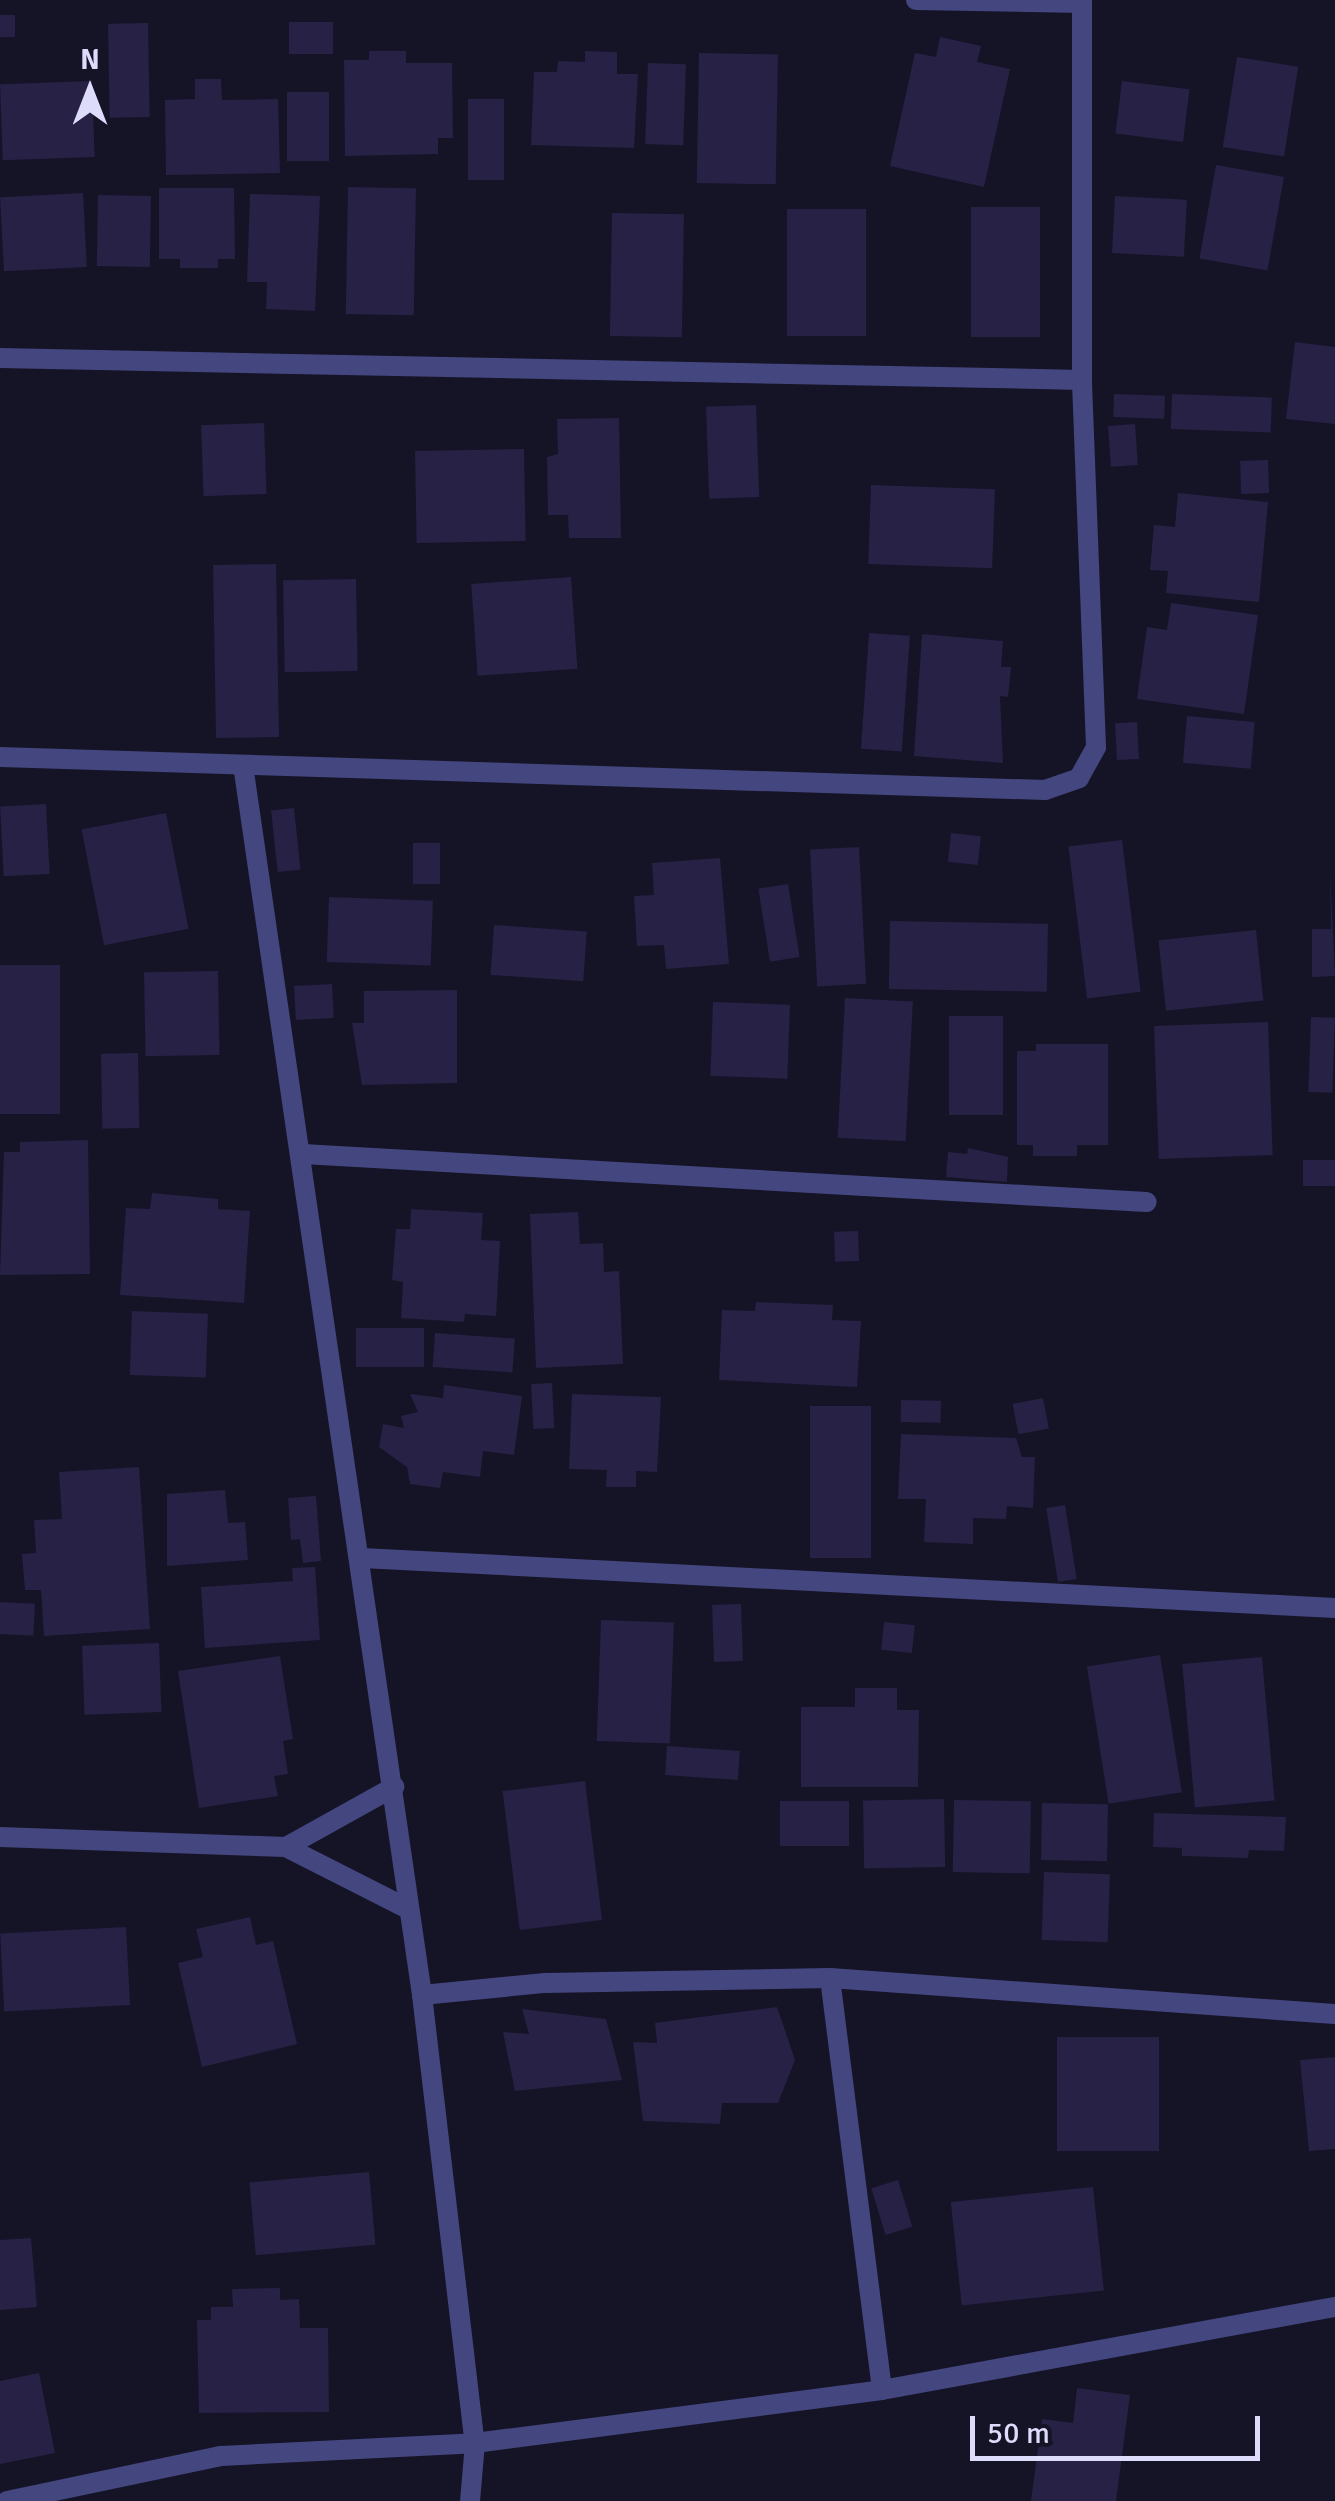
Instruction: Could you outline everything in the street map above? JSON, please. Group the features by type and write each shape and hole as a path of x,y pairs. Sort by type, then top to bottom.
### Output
{"street":[{"path":"0,757 1045,790 1078,778 1096,748 1082,380 1082,2 916,0"},
{"path":"0,358 1082,380"},
{"path":"243,765 362,1558 422,1994 474,2442 470,2501"},
{"path":"302,1154 1147,1202"},
{"path":"362,1558 1335,1608"},
{"path":"286,1847 394,1787"},
{"path":"0,1837 286,1847 408,1910"},
{"path":"422,1994 544,1983 830,1978 1335,2014"},
{"path":"830,1978 882,2390"},
{"path":"7,2501 221,2456 474,2442 882,2390 1335,2307"}],"building":[{"path":"0,15 15,15 15,37 0,37"},
{"path":"289,22 333,22 333,54 289,54"},
{"path":"148,23 150,117 110,118 108,24"},
{"path":"940,37 981,46 977,62 1010,69 984,187 890,166 915,53 936,57"},
{"path":"369,51 406,51 406,63 452,63 453,138 438,138 438,154 345,156 344,60 369,60"},
{"path":"585,51 617,52 617,74 638,74 634,148 531,145 534,72 557,72 558,61 585,62"},
{"path":"699,53 778,54 776,184 697,183"},
{"path":"1237,57 1298,67 1284,157 1223,147"},
{"path":"648,63 686,64 683,145 645,144"},
{"path":"195,79 221,79 222,100 278,99 280,173 166,175 165,100 195,99"},
{"path":"92,81 95,157 3,160 0,84"},
{"path":"1122,81 1189,89 1183,142 1116,134"},
{"path":"287,92 329,92 329,161 287,161"},
{"path":"468,99 504,99 504,180 468,180"},
{"path":"1216,165 1284,177 1267,271 1200,259"},
{"path":"348,187 416,188 414,315 346,314"},
{"path":"159,188 234,188 235,259 218,259 218,268 180,268 180,259 159,259"},
{"path":"83,193 87,267 4,271 0,197"},
{"path":"250,194 320,196 315,311 266,309 267,282 247,282"},
{"path":"98,195 151,196 150,267 97,266"},
{"path":"1115,196 1187,200 1184,257 1112,253"},
{"path":"971,207 1040,207 1040,337 971,337"},
{"path":"787,209 866,209 866,336 787,336"},
{"path":"612,213 684,214 682,337 610,336"},
{"path":"1295,342 1335,347 1335,424 1286,419"},
{"path":"1114,394 1165,396 1164,419 1113,417"},
{"path":"1172,394 1272,397 1271,432 1171,429"},
{"path":"756,405 759,497 709,499 706,407"},
{"path":"619,418 621,538 569,538 568,515 548,515 547,457 558,454 557,419"},
{"path":"264,423 266,494 204,496 201,425"},
{"path":"1135,424 1138,465 1111,467 1108,426"},
{"path":"524,449 526,541 417,543 415,451"},
{"path":"1268,460 1269,493 1241,494 1240,461"},
{"path":"871,485 995,489 992,568 868,564"},
{"path":"1178,493 1268,502 1259,602 1166,593 1168,571 1150,570 1154,525 1175,527"},
{"path":"276,564 279,737 216,738 213,565"},
{"path":"571,577 577,669 478,676 471,584"},
{"path":"356,579 358,671 285,672 283,580"},
{"path":"1171,603 1258,615 1244,714 1137,699 1147,627 1167,630"},
{"path":"869,633 910,636 902,752 861,749"},
{"path":"922,634 1003,641 1001,667 1011,667 1008,697 1000,696 1003,763 914,756"},
{"path":"1187,716 1255,722 1251,769 1183,763"},
{"path":"1137,722 1139,759 1117,760 1115,723"},
{"path":"46,804 50,874 4,876 0,806"},
{"path":"294,808 300,870 278,872 271,810"},
{"path":"166,813 189,929 104,945 82,829"},
{"path":"951,833 981,836 978,865 948,862"},
{"path":"1122,840 1141,992 1087,998 1068,847"},
{"path":"413,843 440,843 440,884 413,884"},
{"path":"859,847 866,984 817,986 810,850"},
{"path":"720,858 729,964 666,969 664,945 637,946 634,896 654,895 652,863"},
{"path":"1330,871 1335,976 1312,977 1312,929 1331,929"},
{"path":"788,884 800,957 770,962 758,889"},
{"path":"329,897 433,901 431,966 327,962"},
{"path":"890,921 1048,924 1047,992 889,989"},
{"path":"494,925 587,931 583,981 491,975"},
{"path":"1256,930 1263,1001 1166,1011 1159,940"},
{"path":"0,965 60,965 60,1114 0,1114"},
{"path":"218,971 219,1055 145,1056 144,972"},
{"path":"332,984 334,1018 296,1020 294,986"},
{"path":"457,990 457,1083 362,1085 352,1023 364,1023 364,991"},
{"path":"845,998 913,1002 906,1141 838,1138"},
{"path":"713,1002 790,1005 787,1079 710,1076"},
{"path":"949,1016 1003,1016 1003,1115 949,1115"},
{"path":"1311,1017 1335,1018 1332,1093 1308,1092"},
{"path":"1268,1022 1273,1155 1159,1159 1154,1026"},
{"path":"1036,1044 1108,1044 1108,1145 1077,1145 1077,1156 1033,1156 1033,1145 1017,1145 1017,1051 1036,1051"},
{"path":"138,1053 139,1128 102,1129 101,1054"},
{"path":"88,1140 90,1274 0,1275 4,1152 20,1152 20,1142"},
{"path":"968,1148 1008,1157 1007,1182 946,1177 948,1152 967,1154"},
{"path":"1303,1160 1335,1160 1335,1186 1303,1186"},
{"path":"152,1193 218,1199 218,1209 250,1211 244,1303 120,1295 126,1208 150,1209"},
{"path":"411,1209 483,1213 481,1240 500,1241 496,1316 465,1314 464,1322 401,1318 403,1282 392,1280 396,1229 410,1229"},
{"path":"578,1212 580,1244 603,1243 604,1272 619,1271 623,1364 536,1368 530,1214"},
{"path":"858,1231 859,1261 835,1262 834,1232"},
{"path":"756,1302 833,1305 832,1320 861,1321 857,1387 719,1380 722,1310 755,1311"},
{"path":"132,1311 208,1314 206,1378 130,1375"},
{"path":"356,1328 424,1328 424,1367 356,1367"},
{"path":"435,1333 515,1339 512,1372 433,1367"},
{"path":"552,1383 554,1428 533,1429 531,1384"},
{"path":"444,1385 522,1396 514,1455 483,1451 480,1477 443,1472 440,1488 410,1484 407,1467 379,1447 383,1424 404,1428 401,1416 418,1412 410,1394 443,1398"},
{"path":"572,1394 661,1397 657,1472 636,1471 636,1487 606,1487 607,1470 569,1469"},
{"path":"1043,1398 1049,1428 1018,1434 1013,1404"},
{"path":"901,1400 941,1401 941,1423 901,1422"},
{"path":"810,1406 871,1406 871,1558 810,1558"},
{"path":"901,1434 1016,1438 1022,1457 1035,1457 1033,1508 1007,1506 1006,1519 973,1518 973,1544 924,1542 926,1499 898,1499"},
{"path":"139,1467 150,1629 44,1636 41,1590 25,1590 22,1554 36,1553 34,1520 62,1519 59,1472"},
{"path":"225,1490 228,1523 245,1522 248,1560 167,1566 167,1494"},
{"path":"316,1496 321,1561 303,1563 300,1539 291,1540 288,1498"},
{"path":"1065,1505 1077,1579 1058,1582 1046,1508"},
{"path":"315,1567 320,1640 205,1648 201,1587 293,1581 292,1568"},
{"path":"0,1602 35,1604 33,1636 0,1634"},
{"path":"741,1604 743,1661 714,1662 712,1605"},
{"path":"601,1620 674,1623 670,1743 597,1741"},
{"path":"884,1622 915,1625 912,1653 881,1650"},
{"path":"159,1643 161,1712 84,1715 82,1646"},
{"path":"1160,1655 1182,1792 1109,1804 1087,1667"},
{"path":"280,1656 293,1739 283,1741 288,1774 274,1776 278,1796 199,1808 178,1671"},
{"path":"1262,1657 1275,1800 1195,1807 1182,1664"},
{"path":"855,1688 897,1688 897,1710 919,1710 918,1787 801,1787 801,1707 855,1707"},
{"path":"667,1746 740,1751 738,1780 665,1775"},
{"path":"585,1781 602,1920 520,1930 503,1791"},
{"path":"944,1799 945,1867 864,1868 863,1800"},
{"path":"954,1800 1031,1801 1030,1873 953,1872"},
{"path":"780,1801 849,1801 849,1846 780,1846"},
{"path":"1042,1803 1108,1804 1107,1861 1041,1860"},
{"path":"1154,1813 1286,1817 1284,1851 1249,1850 1248,1858 1182,1856 1182,1848 1153,1847"},
{"path":"1044,1872 1110,1874 1108,1942 1042,1940"},
{"path":"250,1917 256,1945 273,1941 297,2044 202,2067 178,1963 203,1957 196,1929"},
{"path":"126,1927 130,2005 4,2011 0,1934"},
{"path":"777,2007 795,2060 778,2103 722,2103 720,2124 643,2121 633,2042 657,2043 655,2023"},
{"path":"522,2009 606,2019 622,2080 515,2091 503,2032 529,2034"},
{"path":"1057,2037 1159,2037 1159,2151 1057,2151"},
{"path":"1335,2057 1335,2149 1309,2151 1300,2060"},
{"path":"369,2172 375,2245 256,2255 249,2182"},
{"path":"898,2180 912,2227 886,2235 871,2188"},
{"path":"1093,2187 1104,2290 962,2305 951,2202"},
{"path":"31,2238 37,2307 0,2310 0,2240"},
{"path":"280,2288 280,2300 299,2299 300,2328 328,2328 329,2412 199,2413 197,2320 211,2320 211,2307 233,2307 232,2289"},
{"path":"39,2373 55,2453 0,2464 0,2381"},
{"path":"1077,2388 1130,2395 1116,2501 1031,2501 1042,2419 1073,2423"}]}
